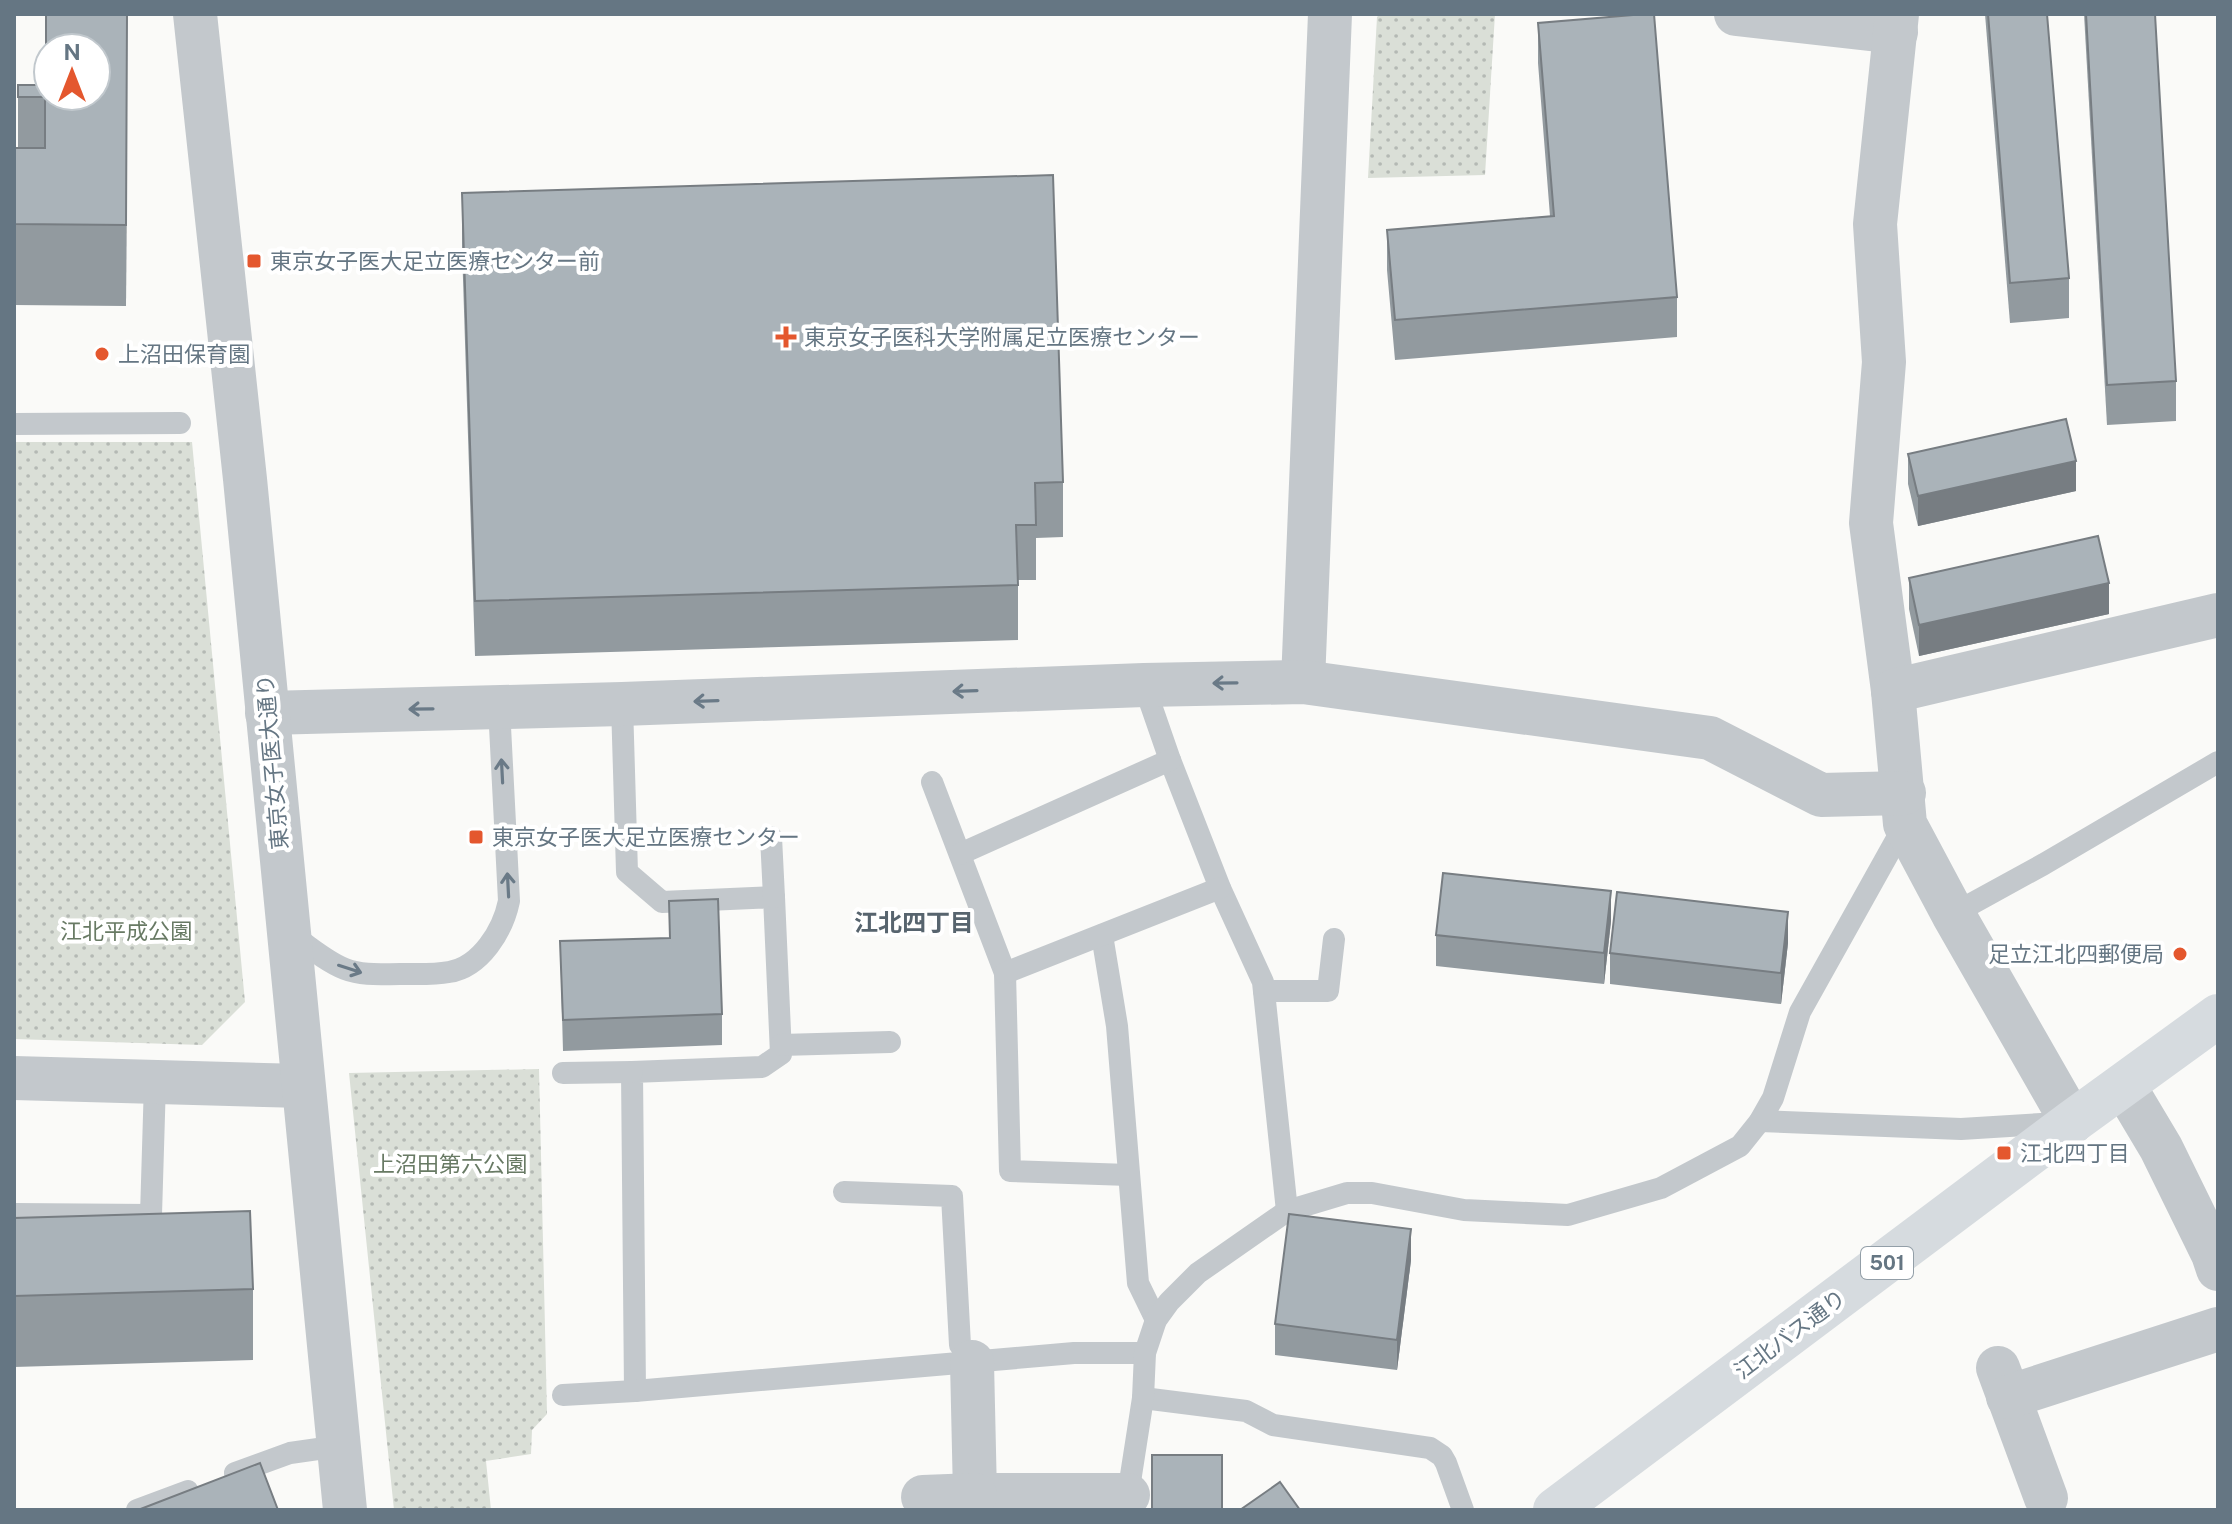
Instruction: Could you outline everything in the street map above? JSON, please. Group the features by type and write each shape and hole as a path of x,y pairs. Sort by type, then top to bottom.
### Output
{"main road":[{"name":"江北バス通り","path":"1555,1510 2218,1016"}],"street":[{"name":"東京女子医大通り","path":"195,14 245,479 345,1510"},
{"path":"1303,682 1330,14"},
{"path":"1736,14 1896,23 1875,224 1884,362 1871,523 1893,691 1904,808 1953,914 2072,1122"},
{"path":"1893,691 2218,615"},
{"path":"267,713 1303,682 1710,738 1821,795 1904,808"},
{"path":"14,1078 303,1086"},
{"path":"2124,1086 2161,1148 2218,1269"},
{"path":"2046,1498 2003,1383 2218,1329"},
{"path":"972,1362 975,1495"},
{"path":"923,1497 975,1495 1127,1502"}],"lane":[{"path":"14,424 180,423"},
{"path":"1144,685 1220,888 1263,982 1287,1211"},
{"path":"622,704 627,872 662,902 774,897"},
{"path":"288,932 332,963 367,974 451,972 465,967 484,951 499,933 509,901 499,707"},
{"path":"960,854 1170,760"},
{"path":"1953,914 2218,762"},
{"path":"932,782 1005,973 1010,1171 1129,1175"},
{"path":"1127,1502 1143,1398 1145,1353 1156,1320 1198,1273 1287,1211 1347,1193 1372,1193 1464,1210 1568,1215 1661,1188 1740,1146 1773,1098 1800,1012 1904,808"},
{"path":"563,1073 762,1067 781,1054 771,837"},
{"path":"1005,973 1220,888"},
{"path":"1102,935 1117,1026 1138,1283 1156,1320"},
{"path":"1264,991 1328,991 1334,939"},
{"path":"781,1045 890,1042"},
{"path":"632,1072 635,1391"},
{"path":"14,1214 151,1215 155,1082"},
{"path":"1760,1121 1961,1129 2072,1122"},
{"path":"844,1192 952,1196 960,1345 972,1362"},
{"path":"563,1395 1074,1353 1145,1353"},
{"path":"1143,1398 1246,1411 1273,1425 1430,1448 1446,1463 1463,1510"},
{"path":"137,1510 290,1453 339,1446"}],"green space":[{"path":"1380,14 1495,14 1485,175 1368,178 1377,17"},
{"name":"江北平成公園","path":"14,442 192,442 245,1002 202,1045 14,1039"},
{"name":"上沼田第六公園","path":"539,1069 547,1414 532,1430 531,1454 486,1461 491,1510 394,1510 349,1073"}],"building":[{"path":"46,14 127,14 126,225 14,224 14,148 45,148 45,112 112,112 112,32 46,32"},
{"path":"1654,14 1677,297 1395,320 1387,230 1554,216 1538,23"},
{"path":"1988,14 2047,14 2069,278 2010,283"},
{"path":"2086,14 2155,14 2176,381 2107,385"},
{"path":"18,85 32,85 32,97 18,97"},
{"path":"1053,175 1063,482 1035,483 1036,525 1016,525 1018,585 475,601 462,193"},
{"path":"2066,419 2076,461 1918,496 1908,454"},
{"path":"2098,536 2109,583 1919,625 1909,578"},
{"path":"1443,873 1611,891 1604,953 1436,935"},
{"path":"1617,892 1788,912 1781,973 1610,953"},
{"path":"718,899 722,1014 563,1020 560,941 670,938 669,901"},
{"path":"250,1211 253,1289 14,1296 14,1218"},
{"path":"1289,1214 1411,1229 1397,1340 1275,1324"},
{"path":"1152,1455 1222,1455 1222,1510 1152,1510"},
{"path":"260,1463 278,1510 138,1510"},
{"path":"1280,1482 1300,1510 1240,1510"}],"place":[{"name":"東京女子医大足立医療センター前","path":"254,261"},
{"name":"東京女子医科大学附属足立医療センター","path":"786,337"},
{"name":"上沼田保育園","path":"102,354"},
{"name":"東京女子医大足立医療センター","path":"476,837"},
{"name":"足立江北四郵便局","path":"2180,954"},
{"name":"江北四丁目","path":"2004,1153"}],"district":[{"name":"江北四丁目","path":"914,922"}]}
